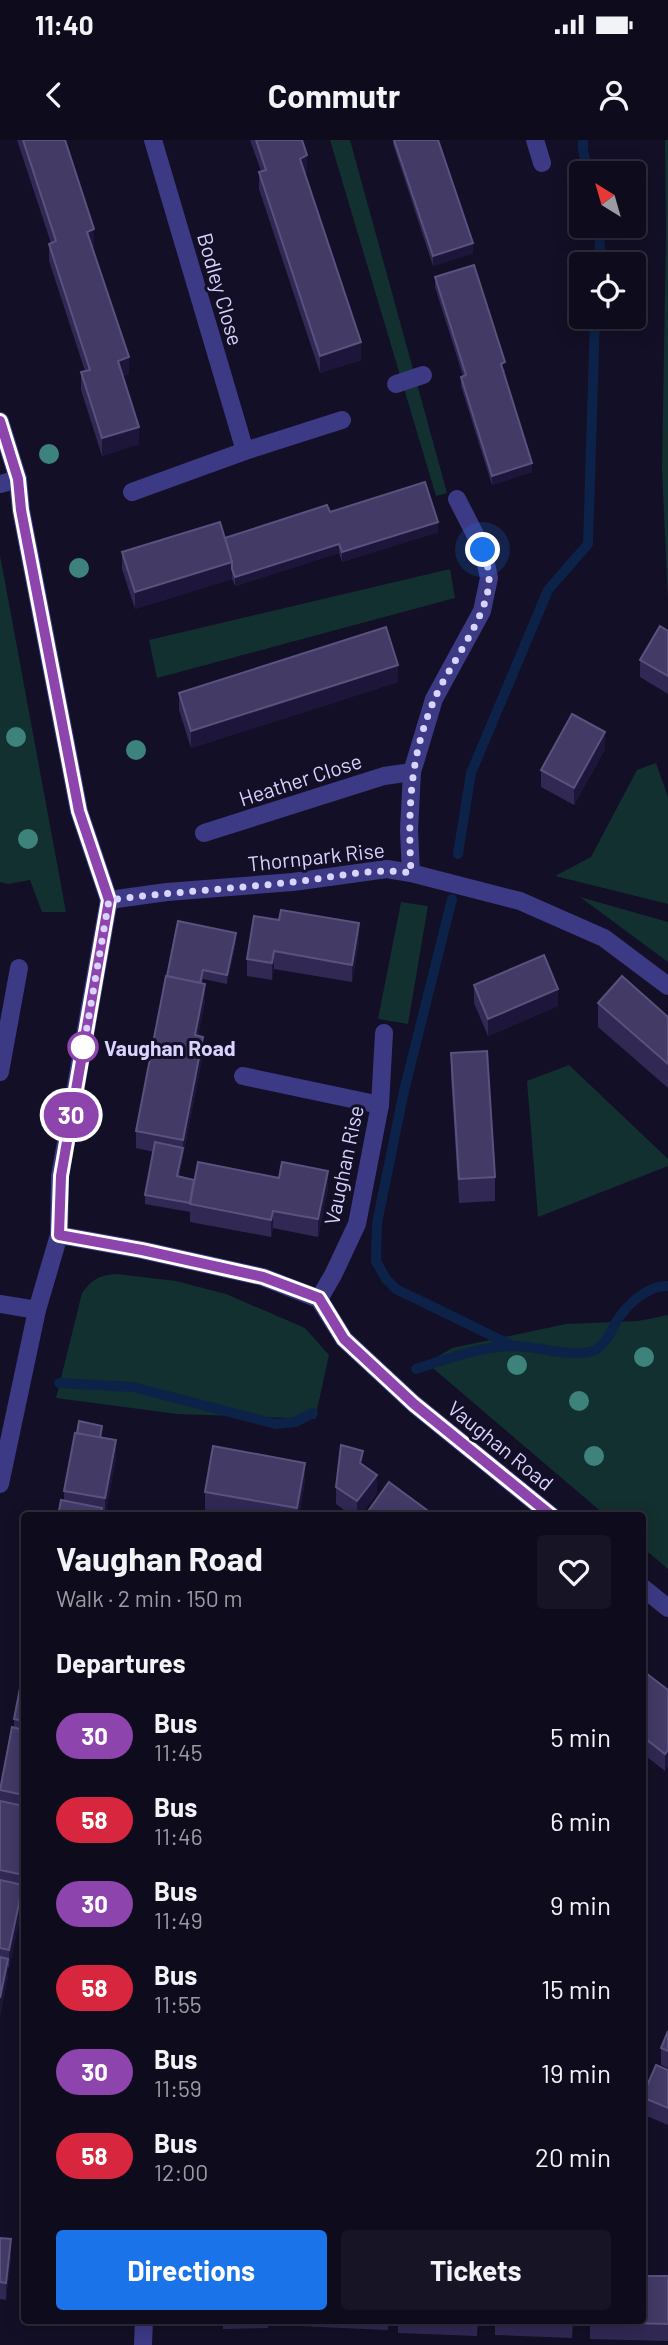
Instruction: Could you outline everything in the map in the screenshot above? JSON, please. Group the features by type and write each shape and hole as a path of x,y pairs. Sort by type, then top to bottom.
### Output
{"street":[{"name":"Bodley Close","path":"153,140 245,451"},
{"path":"535,140 542,163"},
{"path":"396,383 423,374"},
{"path":"132,492 245,451 342,420"},
{"path":"0,421 18,479 21,510 79,811 109,900 61,1176 59,1235 37,1310 0,1484"},
{"path":"0,484 18,479"},
{"path":"411,873 409,830 412,772 434,699 482,611 489,578 483,550 457,499"},
{"name":"Heather Close","path":"204,833 384,776 412,772"},
{"name":"Thornpark Rise","path":"109,900 167,892 293,882 387,869 520,901 604,938 668,986"},
{"path":"0,1072 19,968"},
{"name":"Vaughan Rise","path":"319,1298 357,1224 380,1105 384,1033"},
{"path":"243,1076 380,1105"},
{"path":"59,1235 263,1277 319,1298"},
{"name":"Vaughan Road","path":"319,1298 344,1339 414,1404 547,1512"},
{"path":"0,1304 37,1310"},
{"path":"646,1590 668,1608"},
{"path":"143,2345 144,2324"}],"green space":[{"path":"330,140 350,140 447,493 436,496"},
{"path":"665,140 668,140 668,601 662,468"},
{"path":"0,555 66,912 42,912 30,880 8,884 0,882"},
{"path":"450,569 455,598 157,678 149,640"},
{"path":"656,763 668,797 668,904 555,876 591,857 637,770"},
{"path":"580,897 668,922 668,962"},
{"path":"401,902 428,906 408,1024 378,1019"},
{"path":"569,1065 668,1159 668,1166 538,1217 527,1081"},
{"path":"117,1274 176,1281 226,1294 305,1328 329,1355 315,1419 177,1414 56,1398 82,1293 97,1279"},
{"path":"668,1315 668,1569 646,1550 646,1512 601,1512 427,1363 452,1348 566,1324 638,1321"}],"building":[{"path":"23,140 65,140 94,229 87,232 129,357 118,361 139,427 102,438 81,372 90,370 49,244 56,241"},
{"path":"256,140 302,140 307,155 300,159 361,342 320,356 259,172 266,170"},
{"path":"394,140 438,140 473,243 433,256"},
{"path":"474,265 505,362 501,364 532,463 492,476 461,377 466,375 435,277"},
{"path":"425,482 438,522 342,552 339,544 235,577 225,538 327,505 330,512"},
{"path":"220,522 232,562 135,592 122,552"},
{"path":"660,626 668,631 668,676 640,660"},
{"path":"386,627 398,665 191,731 179,693"},
{"path":"572,714 605,732 574,788 541,770"},
{"path":"281,910 359,923 352,965 274,951 272,963 247,959 254,916 279,920"},
{"path":"178,921 236,933 227,975 203,970 200,983 167,976"},
{"path":"544,955 558,989 488,1019 474,985"},
{"path":"166,976 205,984 195,1035 203,1037 183,1140 136,1131"},
{"path":"622,976 668,1017 668,1064 598,1003"},
{"path":"487,1051 495,1177 459,1179 451,1053"},
{"path":"155,1142 183,1148 177,1176 194,1180 190,1203 145,1195"},
{"path":"198,1162 279,1178 282,1162 328,1171 318,1219 273,1211 271,1220 190,1204"},
{"path":"79,1421 102,1426 100,1438 77,1433"},
{"path":"75,1433 116,1440 105,1498 64,1491"},
{"path":"341,1445 363,1451 360,1463 377,1475 357,1501 336,1487"},
{"path":"213,1446 305,1463 297,1508 205,1492"},
{"path":"389,1482 430,1512 367,1512"},
{"path":"61,1500 102,1508 101,1512 59,1512"},
{"path":"646,1673 668,1690 668,1750 665,1754 646,1739"},
{"path":"21,1683 21,1720 14,1719"},
{"path":"12,1727 21,1729 21,1794 0,1790"},
{"path":"0,1801 21,1805 21,1874 0,1870"},
{"path":"0,1880 21,1885 21,1894 9,1950 0,1948"},
{"path":"0,1957 8,1959 0,1998"},
{"path":"668,2031 668,2051 661,2048"},
{"path":"656,2065 668,2070 668,2108 646,2099 646,2088"},
{"path":"0,2238 11,2239 6,2283 0,2282"},
{"path":"646,2276 668,2276 668,2324 646,2323"}],"waterway":[{"path":"583,140 586,161"},
{"path":"599,252 600,238"},
{"path":"458,854 471,773 548,590 588,544 595,329"},
{"path":"452,899 404,1091 377,1223 376,1261 386,1279 396,1289 513,1346"},
{"path":"416,1369 490,1348 515,1346 577,1353 595,1350 603,1344 620,1316 635,1300 654,1288 668,1286"},
{"path":"59,1383 133,1387 276,1424 295,1422 313,1413"}],"bus line":[{"name":"30","path":"0,421 18,479 21,510 79,811 109,900 61,1176 59,1235 263,1277 319,1298 344,1339 414,1404 547,1512"}],"place":[{"name":"Vaughan Road","path":"83,1047"}],"route":[{"path":"83,1047 83,1050 109,900 167,892 293,882 387,869 411,873 409,830 412,772 434,699 482,611 489,578 483,550"}]}
